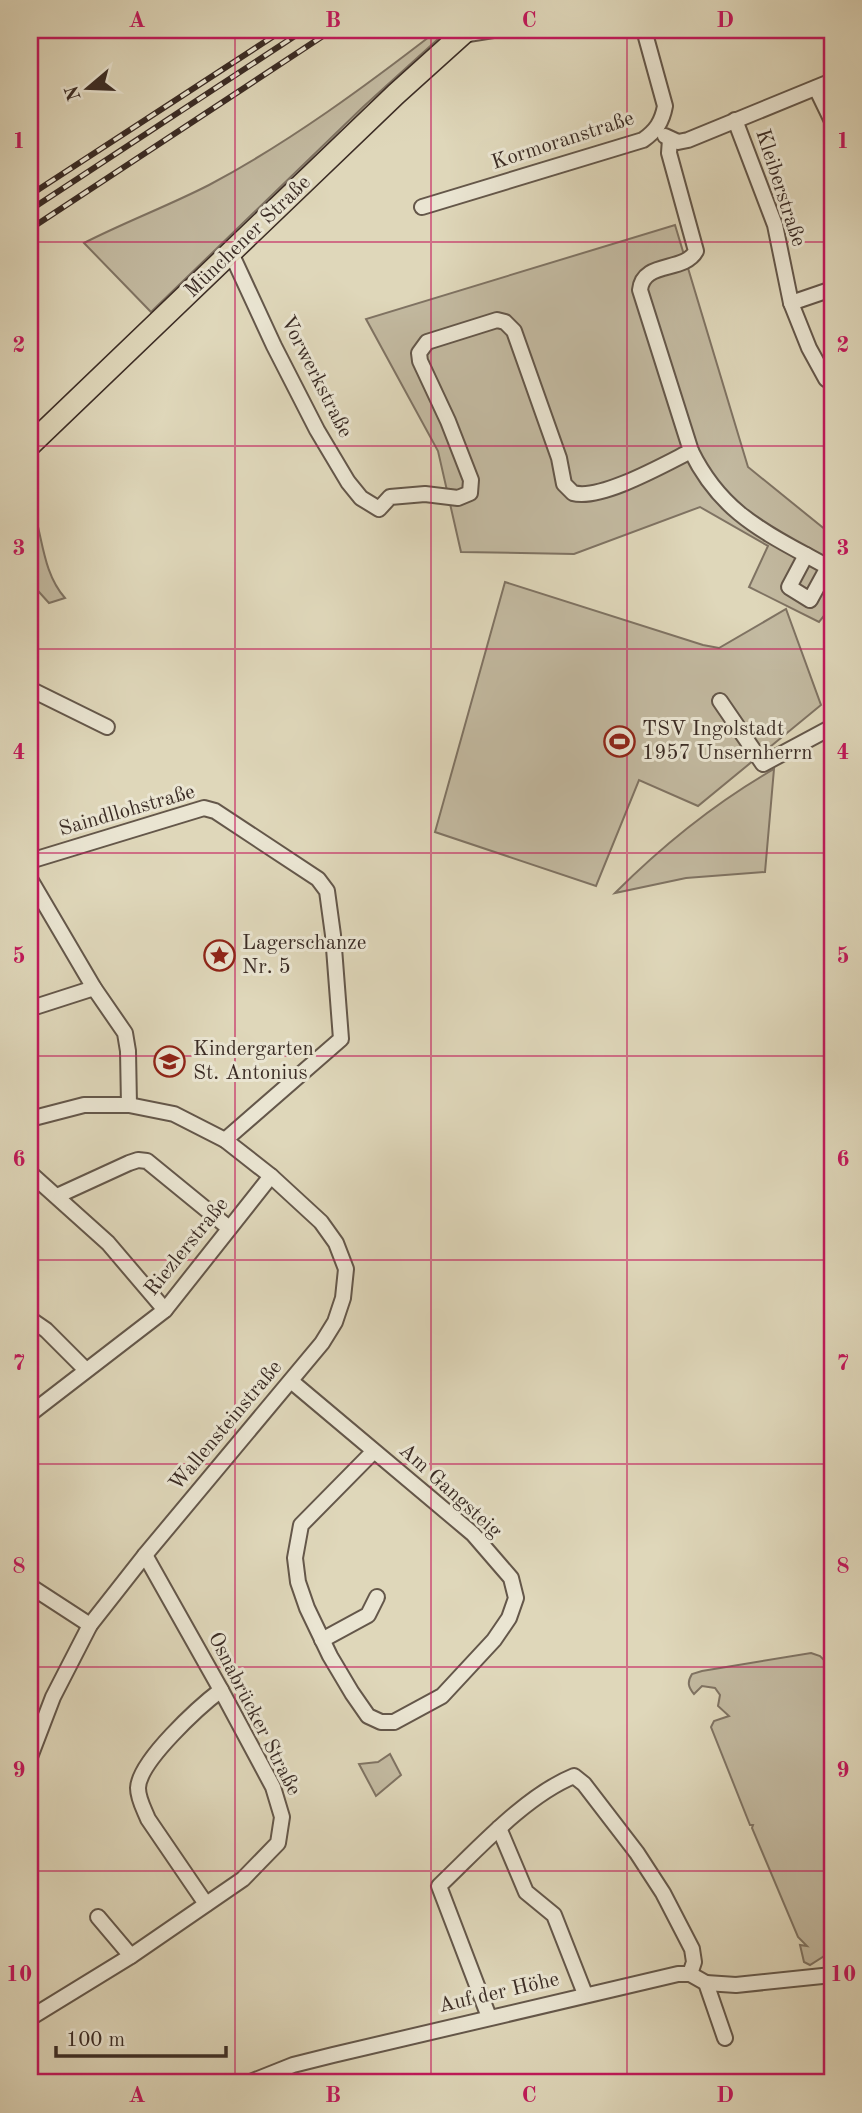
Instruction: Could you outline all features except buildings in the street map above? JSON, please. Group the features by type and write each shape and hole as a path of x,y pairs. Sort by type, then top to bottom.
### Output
{"main road":[{"name":"Münchener Straße","path":"30,445 396,94 465,33"}],"street":[{"path":"465,33 493,30"},
{"name":"Kormoranstraße","path":"422,207 643,140 657,128 663,118 665,106 644,30"},
{"path":"657,128 670,139 678,142 688,140 832,81"},
{"path":"816,88 832,121"},
{"name":"Kleiberstraße","path":"735,120 775,225 791,303 809,348 826,379 832,383"},
{"path":"670,139 669,153 696,251 689,260 649,273 641,282 640,290 691,451 716,492 739,515 765,533 806,555"},
{"name":"Vorwerkstraße","path":"231,253 274,346 342,472 360,498 379,509 390,497 425,494 458,498 470,492 471,480 443,409 420,361 419,353 427,342 492,321 505,322 514,331 559,458 564,484 569,491 581,495 611,488 691,451"},
{"path":"791,303 832,289"},
{"path":"30,689 107,727"},
{"path":"720,701 763,764 832,727"},
{"name":"Saindllohstraße","path":"30,861 204,808 215,811 318,878 327,891 341,1039 225,1140"},
{"path":"30,879 94,988 125,1033 129,1105"},
{"path":"30,1004 35,1007 94,988"},
{"name":"Wallensteinstraße","path":"30,1119 83,1105 129,1105 174,1114 225,1140 321,1222 335,1243 346,1269 344,1298 335,1322 291,1381 90,1625 53,1698 30,1757"},
{"path":"57,1196 130,1163 148,1161 229,1228"},
{"path":"30,1173 108,1243 165,1310"},
{"name":"Riezlerstraße","path":"30,1414 165,1310 271,1177"},
{"path":"30,1319 46,1330 86,1370"},
{"name":"Am Gangsteig","path":"291,1381 473,1534 511,1578 516,1598 509,1618 494,1640 442,1696 394,1722 381,1722 368,1716 352,1693 307,1608 298,1582 295,1558 301,1525 374,1451"},
{"name":"Osnabrücker Straße","path":"30,2018 131,1956 243,1879 278,1843 282,1816 272,1787 145,1555"},
{"path":"30,1586 90,1625"},
{"path":"323,1640 368,1615 377,1597"},
{"path":"206,1904 148,1819 141,1805 138,1788 141,1775 169,1739 196,1710 221,1690"},
{"path":"489,2017 439,1886 499,1828 558,1783 574,1776 584,1784 637,1853 663,1893 692,1949 694,1962 690,1974 706,1983 736,1985 832,1975"},
{"path":"499,1828 526,1892 554,1915 585,1994"},
{"path":"98,1917 131,1956"},
{"name":"Auf der Höhe","path":"248,2083 302,2063 585,1994 672,1975 690,1974"},
{"path":"706,1983 725,2038"}],"shaded area":[{"path":"438,30 448,30 363,107 151,312 84,243 209,185 269,150 356,92"},
{"path":"675,225 748,467 832,535 832,606 819,622 749,587 768,546 700,507 574,554 461,552 438,451 366,319"},
{"path":"30,499 51,576 65,598 49,603 30,582"},
{"name":"TSV Ingolstadt 1957 Unsernherrn","path":"505,582 719,648 786,609 821,705 698,806 639,780 596,886 435,832"},
{"path":"774,769 765,872 686,878 615,893 690,826"},
{"path":"811,1653 820,1656 832,1668 832,1951 810,1965 804,1962 800,1945 807,1946 798,1937 711,1727 714,1721 729,1716 718,1706 720,1695 715,1688 702,1686 694,1694 689,1682 692,1674 702,1671"},
{"path":"390,1754 401,1775 376,1796 359,1764 378,1762"}],"railway":[{"path":"30,195 283,30"},
{"path":"30,210 304,30"},
{"path":"30,229 332,30"}],"place":[{"name":"TSV Ingolstadt 1957 Unsernherrn","path":"619,741"},
{"name":"Lagerschanze Nr. 5","path":"219,955"},
{"name":"Kindergarten St. Antonius","path":"170,1061"}]}
